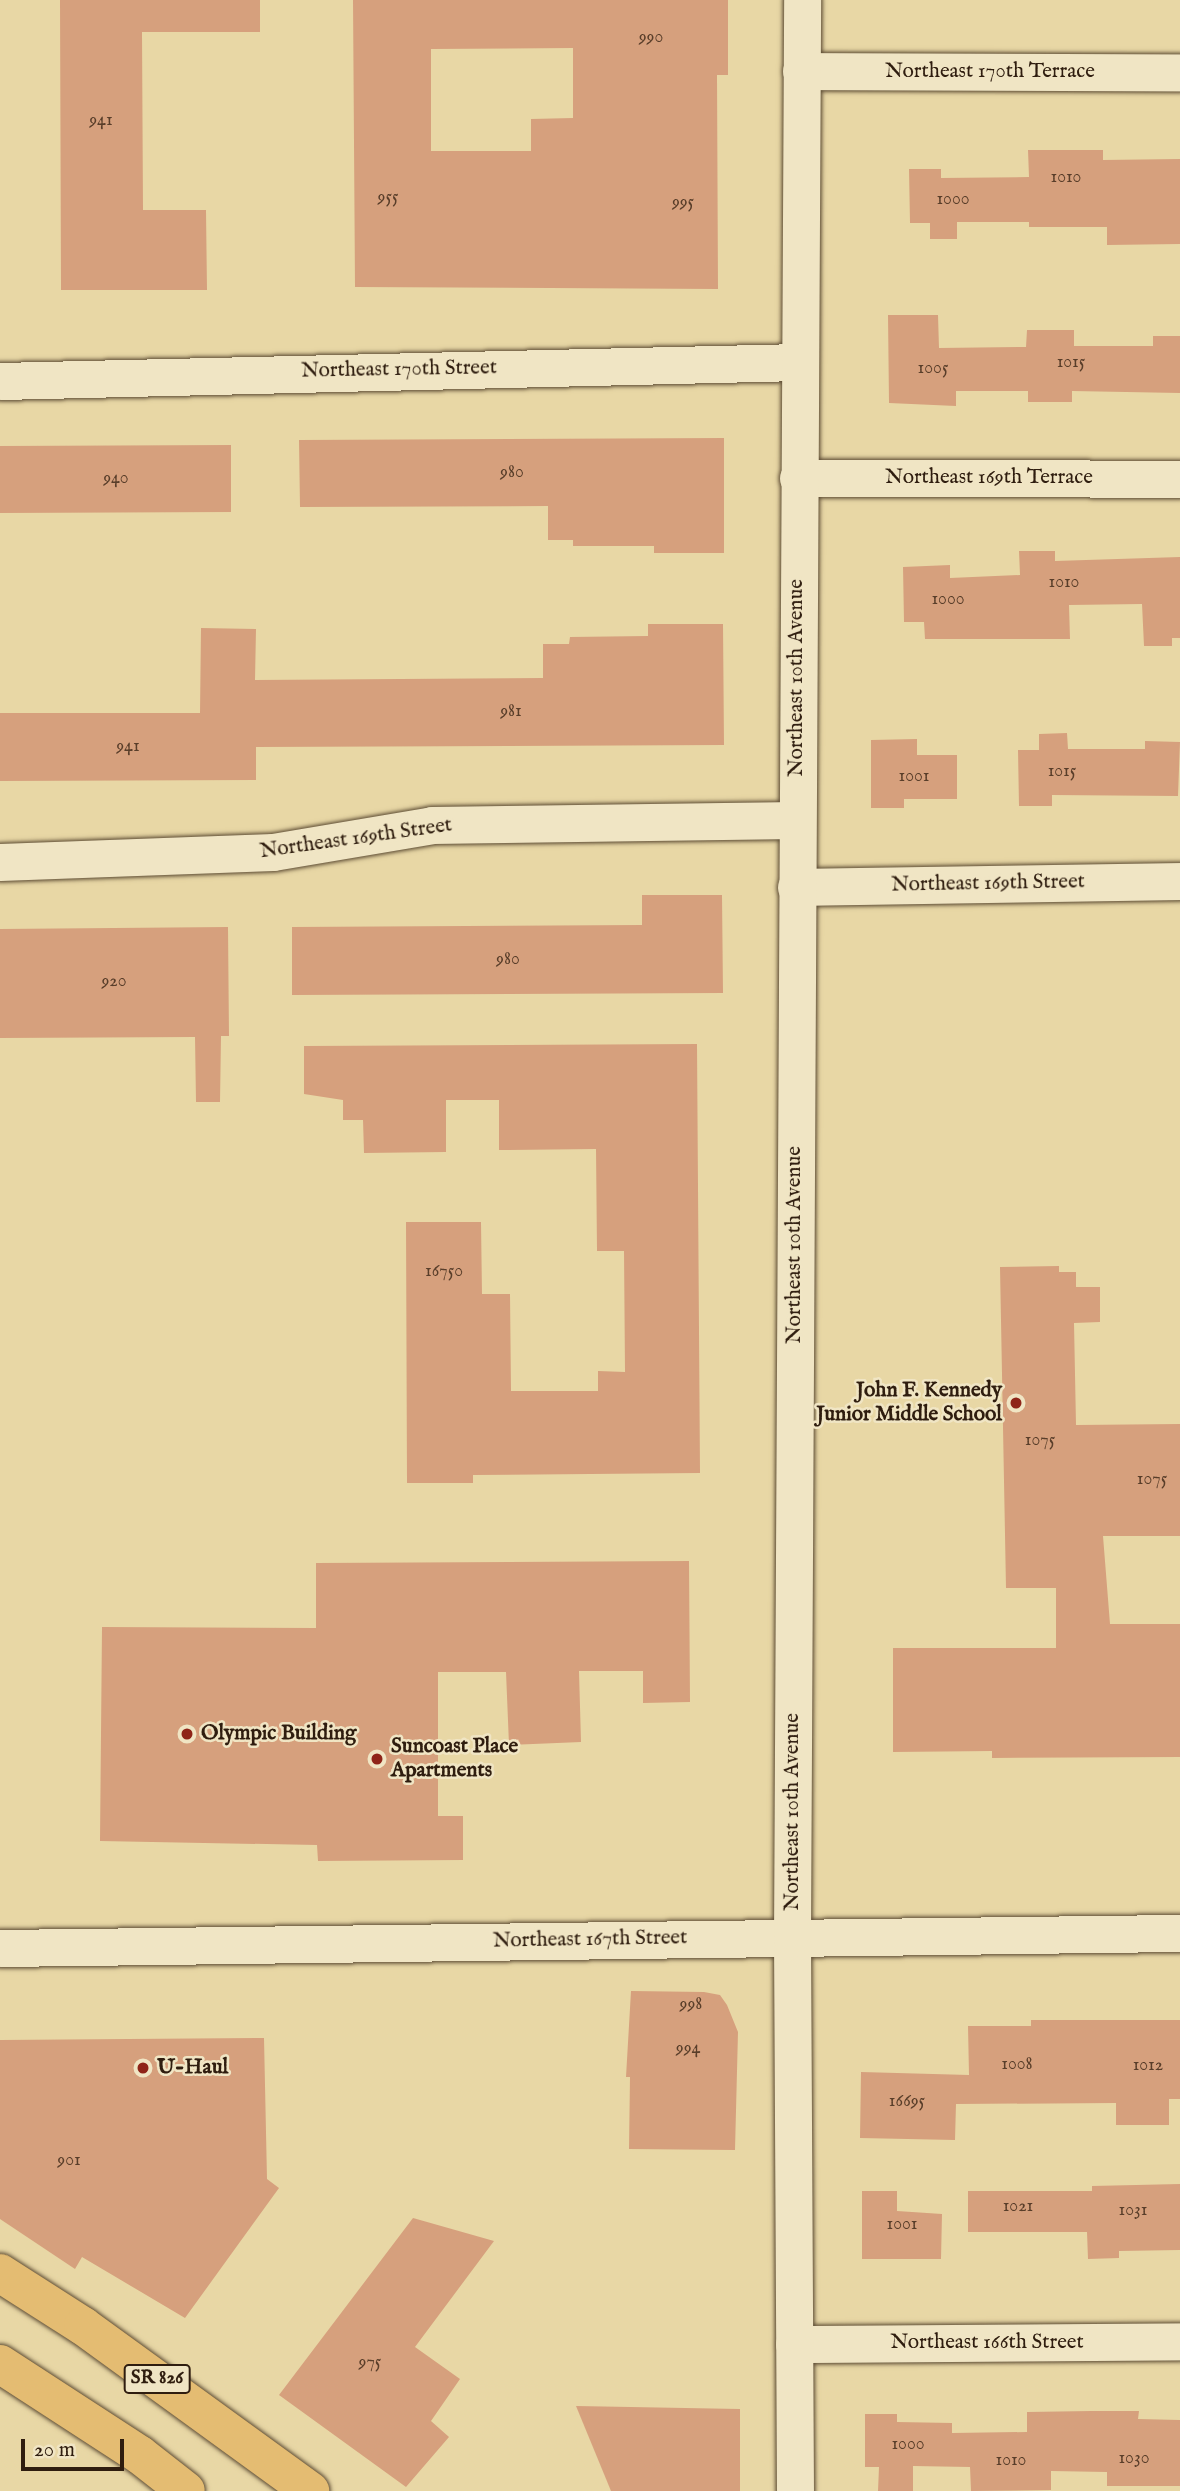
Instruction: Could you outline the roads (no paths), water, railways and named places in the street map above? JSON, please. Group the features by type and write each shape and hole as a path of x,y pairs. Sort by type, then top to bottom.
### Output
{"main road":[{"name":"SR 826","path":"0,2273 83,2326 310,2491"},
{"path":"0,2364 140,2455 186,2491"}],"street":[{"name":"Northeast 10th Avenue","path":"795,2491 792,1938 802,0"},
{"name":"Northeast 170th Terrace","path":"801,71 1180,72"},
{"name":"Northeast 170th Street","path":"0,380 799,362"},
{"name":"Northeast 169th Terrace","path":"798,478 1180,479"},
{"name":"Northeast 169th Street","path":"0,862 273,852 432,825 796,820"},
{"name":"Northeast 169th Street","path":"796,887 1180,881"},
{"name":"Northeast 167th Street","path":"0,1948 1180,1933"},
{"name":"Northeast 166th Street","path":"794,2344 1180,2341"}],"place":[{"name":"John F. Kennedy Junior Middle School","path":"1016,1403"},
{"name":"Olympic Building","path":"187,1734"},
{"name":"Suncoast Place Apartments","path":"377,1759"},
{"name":"U-Haul","path":"143,2068"}]}
